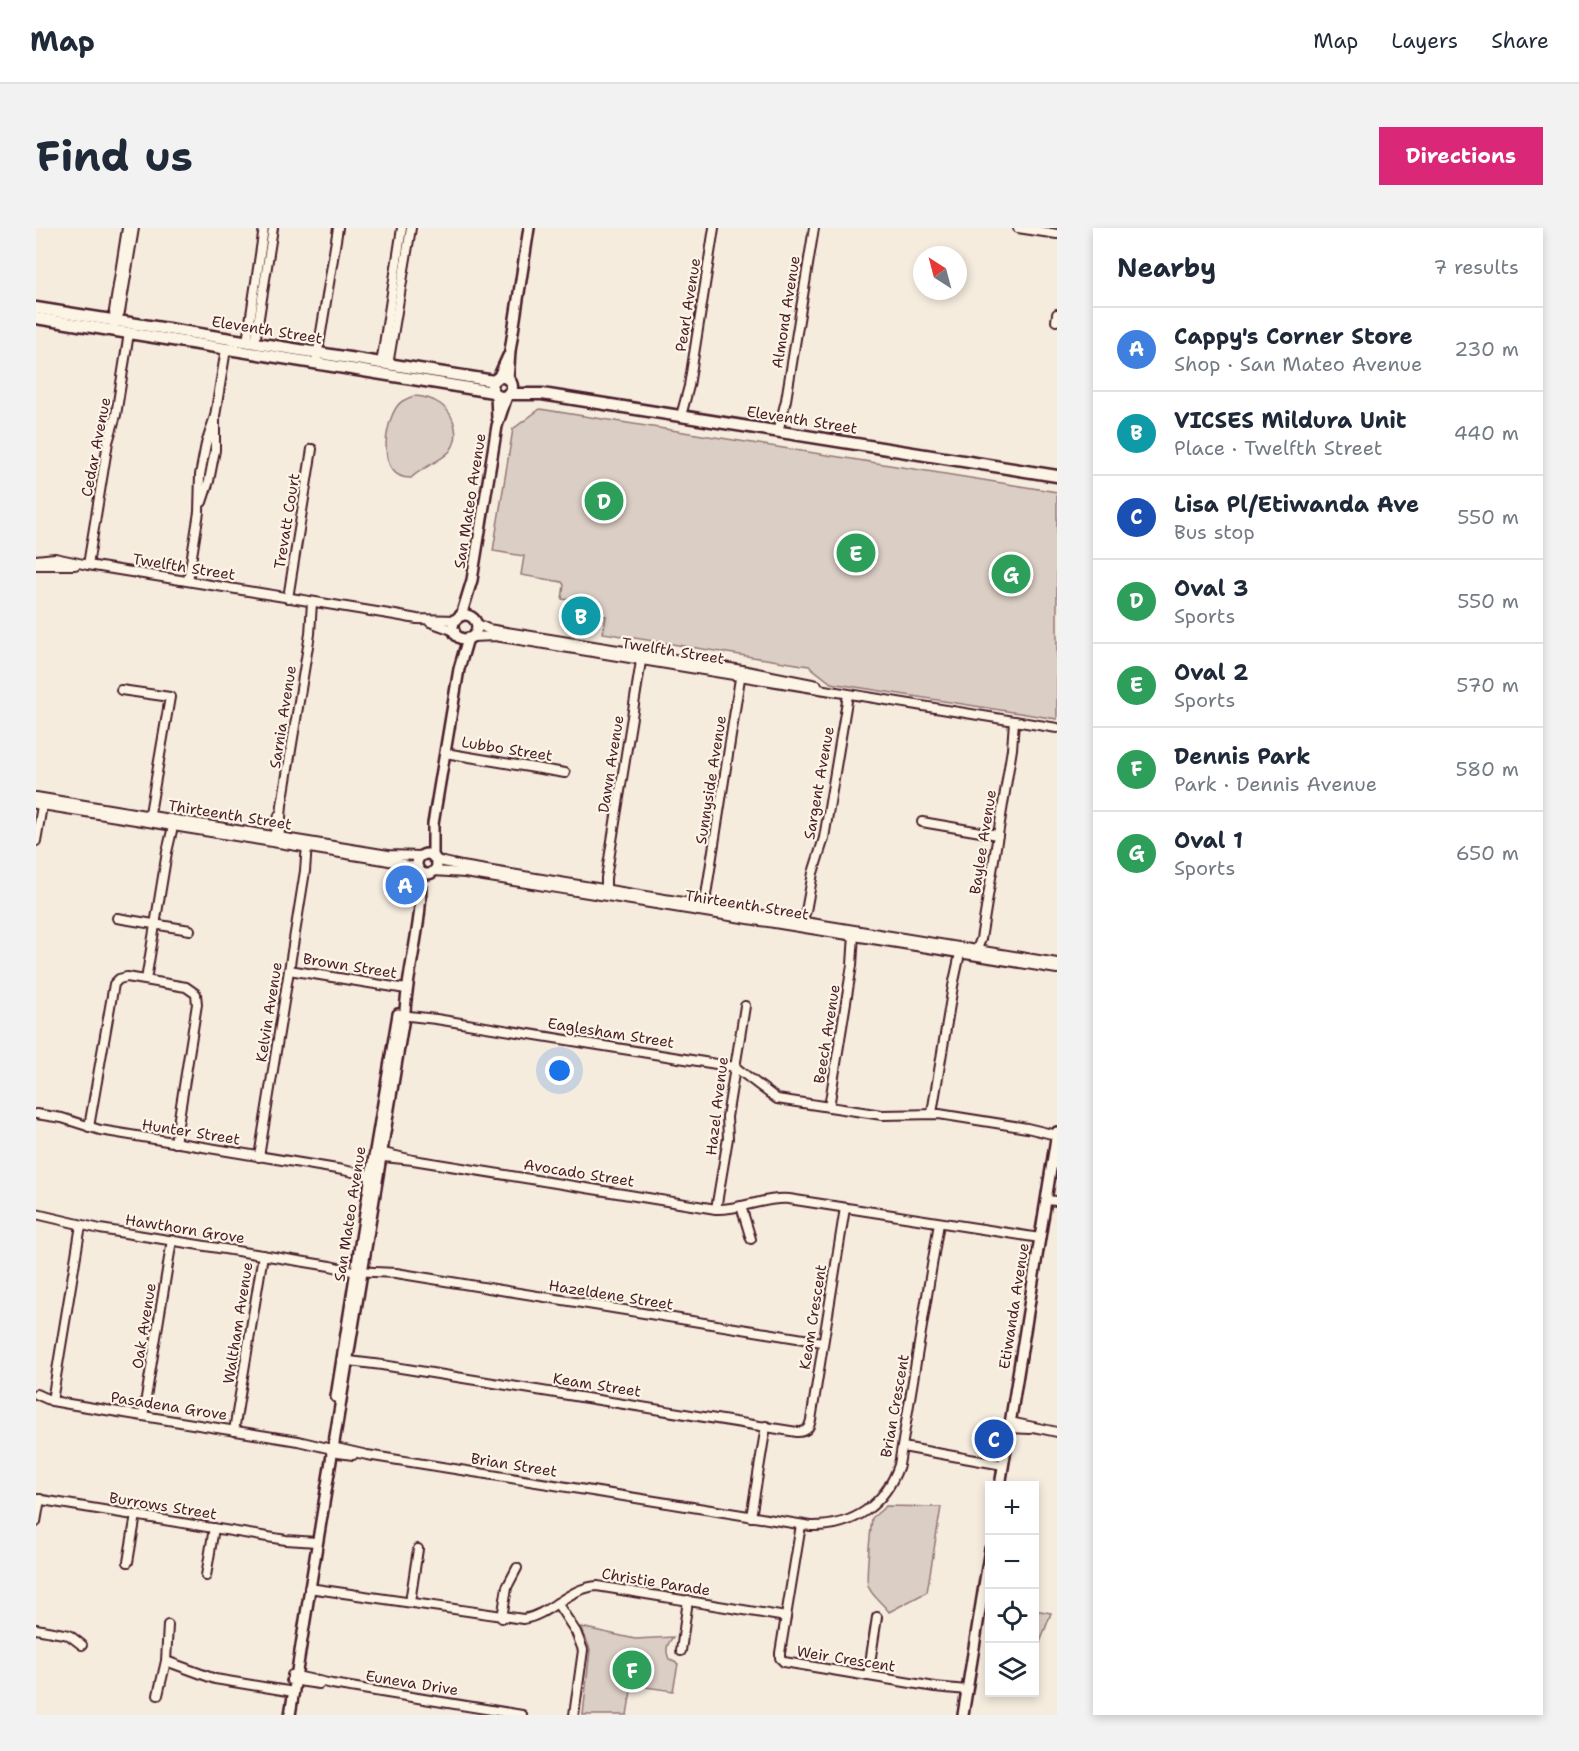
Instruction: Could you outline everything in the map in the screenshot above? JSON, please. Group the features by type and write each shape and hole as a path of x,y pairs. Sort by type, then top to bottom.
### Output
{"main road":[{"name":"Eleventh Street","path":"36,308 115,326 129,333 226,349 250,346"},
{"name":"Eleventh Street","path":"36,318 115,326 250,346 317,359 1057,476"}],"street":[{"path":"115,326 114,311 127,228"},
{"path":"115,326 120,312 134,228"},
{"path":"250,346 264,228"},
{"path":"250,346 273,228"},
{"path":"317,359 338,228"},
{"path":"384,368 401,260 402,228 411,229 401,260"},
{"name":"San Mateo Avenue","path":"459,618 472,580 529,228"},
{"name":"Pearl Avenue","path":"684,417 714,228"},
{"name":"Almond Avenue","path":"781,432 814,228"},
{"path":"1018,228 1057,234"},
{"name":"Cedar Avenue","path":"88,565 129,333"},
{"path":"188,581 199,512 209,481 215,450 215,416 226,349"},
{"name":"Trevatt Court","path":"288,598 312,449"},
{"name":"Twelfth Street","path":"36,560 55,558 417,619 459,618"},
{"name":"Twelfth Street","path":"36,565 88,565"},
{"name":"San Mateo Avenue","path":"472,580 475,621"},
{"name":"Sarnia Avenue","path":"276,840 315,602"},
{"path":"433,824 436,866 431,872 425,873 419,870 417,861 433,824 459,669 470,638 476,631 475,621 468,616 459,618 454,625 459,669"},
{"name":"Twelfth Street","path":"417,619 456,634"},
{"name":"Twelfth Street","path":"475,621 488,629 642,657"},
{"path":"456,634 470,638"},
{"name":"Twelfth Street","path":"470,638 495,636 808,682 834,693 1057,728"},
{"name":"Dawn Avenue","path":"603,893 642,657"},
{"name":"Sunnyside Avenue","path":"704,909 741,673"},
{"path":"121,690 170,697 149,819"},
{"name":"Sargent Avenue","path":"804,925 813,873 825,838 848,695"},
{"name":"Baylee Avenue","path":"979,953 1017,721"},
{"name":"Lubbo Street","path":"445,753 565,772"},
{"path":"36,841 39,801"},
{"name":"Thirteenth Street","path":"39,801 310,845 388,855 421,856"},
{"path":"146,980 172,822"},
{"path":"922,822 998,835"},
{"name":"Thirteenth Street","path":"310,845 404,864 419,870"},
{"name":"Kelvin Avenue","path":"259,1156 310,845"},
{"path":"421,856 428,854 434,858"},
{"name":"Thirteenth Street","path":"434,858 454,865 603,893"},
{"name":"San Mateo Avenue","path":"419,870 422,894"},
{"name":"San Mateo Avenue","path":"290,1715 299,1631 305,1615 317,1545 378,1154 422,894 431,872"},
{"name":"Thirteenth Street","path":"431,872 458,872 603,893 958,950 1057,963"},
{"path":"117,918 190,930"},
{"name":"Beech Avenue","path":"829,1107 857,934"},
{"path":"932,1113 958,950"},
{"name":"Thirteenth Street","path":"979,953 1057,969"},
{"name":"Brown Street","path":"289,970 406,989"},
{"path":"89,1127 114,984 123,977 186,987 193,990 197,999 175,1143"},
{"name":"Hazel Avenue","path":"716,1209 728,1138 726,1122 745,1006"},
{"name":"Eaglesham Street","path":"402,1013 735,1067 771,1096 829,1107"},
{"path":"829,1107 886,1116 932,1113 1057,1132"},
{"name":"Hunter Street","path":"36,1114 62,1118 89,1127 175,1143 375,1175"},
{"name":"Etiwanda Avenue","path":"1001,1481 1057,1132"},
{"name":"Avocado Street","path":"378,1154 716,1209 780,1198 1040,1240"},
{"path":"1046,1200 1057,1202"},
{"path":"741,1206 751,1239"},
{"name":"Keam Crescent","path":"807,1430 811,1420 845,1208"},
{"name":"Hawthorn Grove","path":"36,1214 81,1225 360,1269"},
{"name":"Brian Crescent","path":"656,1502 820,1527 840,1524 866,1511 880,1499 891,1484 903,1447 939,1223"},
{"path":"52,1401 81,1225"},
{"name":"Oak Avenue","path":"144,1416 172,1240"},
{"name":"Waltham Avenue","path":"234,1431 263,1255"},
{"name":"Hazeldene Street","path":"360,1269 822,1342"},
{"name":"Keam Street","path":"345,1358 797,1431 807,1430"},
{"name":"Pasadena Grove","path":"36,1394 52,1401 332,1448"},
{"path":"1010,1425 1057,1432"},
{"path":"751,1517 766,1426"},
{"path":"903,1447 1003,1463"},
{"name":"Brian Street","path":"332,1448 656,1502"},
{"path":"36,1522 38,1499"},
{"name":"Burrows Street","path":"38,1499 317,1545"},
{"path":"128,1562 136,1515"},
{"name":"Weir Crescent","path":"801,1525 780,1655 784,1662 966,1693"},
{"path":"206,1576 214,1528"},
{"path":"410,1602 418,1549"},
{"path":"502,1618 507,1587 517,1568"},
{"path":"963,1715 985,1579"},
{"name":"Christie Parade","path":"310,1586 502,1618 529,1618 584,1588 597,1586 786,1617"},
{"path":"681,1651 688,1600"},
{"path":"558,1603 580,1638 583,1650 574,1715"},
{"path":"868,1676 877,1617"},
{"path":"158,1695 166,1661 168,1625"},
{"path":"36,1629 69,1635 82,1645"},
{"path":"166,1661 215,1679 292,1692"},
{"name":"Euneva Drive","path":"294,1678 522,1715"},
{"name":"San Mateo Avenue","path":"286,1715 292,1692"}],"shaded area":[{"path":"414,396 428,398 441,404 450,414 456,434 450,451 411,478 400,476 392,470 386,449 389,424 393,413 401,402"},
{"path":"540,409 1057,492 1057,719 831,683 809,666 603,633 606,616 598,615 599,609 580,606 572,600 562,599 564,585 562,582 521,575 524,556 493,551 513,429"},
{"path":"886,1506 941,1507 927,1592 889,1612 873,1594 867,1581 872,1518"},
{"path":"1039,1611 1051,1613 1039,1645"},
{"path":"581,1627 635,1639 673,1637 667,1650 669,1659 678,1664 673,1691 632,1685 627,1715 583,1715 590,1649"}],"place":[{"name":"Oval 3","path":"604,501"},
{"name":"Oval 2","path":"856,553"},
{"name":"Oval 1","path":"1011,574"},
{"name":"VICSES Mildura Unit","path":"581,616"},
{"name":"Cappy's Corner Store","path":"405,885"},
{"name":"Lisa Pl/Etiwanda Ave","path":"994,1439"},
{"name":"Dennis Park","path":"632,1670"}]}
